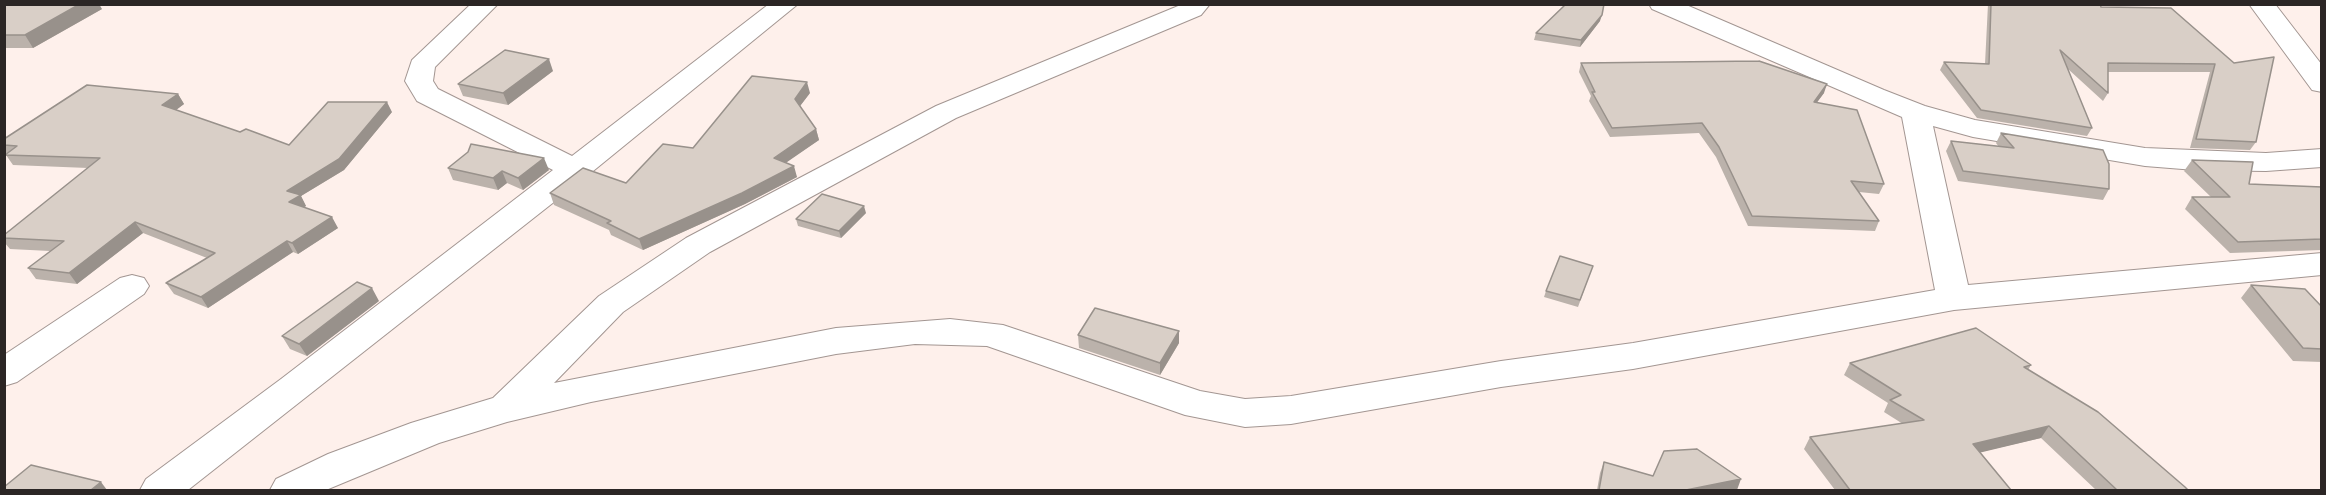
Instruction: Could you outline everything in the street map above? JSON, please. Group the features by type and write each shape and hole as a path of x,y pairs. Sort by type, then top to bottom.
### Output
{"street":[{"path":"486,4 433,53 422,66 419,81 427,95 576,170"},
{"path":"160,490 576,170 786,4"},
{"path":"506,408 611,304 698,245 946,112 1192,10 1198,4"},
{"path":"1661,4 1915,112 1973,128 2145,157 2195,161 2266,162 2322,158"},
{"path":"2261,4 2322,84"},
{"path":"1915,112 1954,298"},
{"path":"290,490 342,465 425,433 506,408 591,388 836,341 915,332 950,331 990,334 1198,405 1245,413 1291,410 1501,374 1633,356 1954,298 2322,264"},
{"path":"4,373 132,285"}],"building":[{"path":"4,4 80,4 25,35 4,35"},
{"path":"1566,4 1604,4 1602,15 1581,40 1536,33"},
{"path":"1991,4 2100,4 2101,7 2171,8 2234,63 2274,57 2256,142 2196,139 2215,64 2108,63 2108,93 2060,50 2092,128 1981,110 1944,62 1989,64"},
{"path":"505,50 549,59 503,93 458,84"},
{"path":"1759,61 1827,84 1814,102 1857,110 1884,184 1851,181 1879,221 1752,216 1719,147 1702,123 1612,128 1592,92 1595,92 1581,63"},
{"path":"752,76 807,82 795,99 816,129 774,158 794,166 742,193 639,239 607,223 611,221 550,193 583,168 626,183 663,144 693,148"},
{"path":"87,85 178,94 162,105 240,132 246,129 289,145 328,102 387,102 339,159 287,191 301,195 289,202 332,217 292,243 287,241 201,297 166,283 215,253 135,222 69,273 28,268 64,241 4,238 4,235 100,158 5,155 17,146 4,145 4,139"},
{"path":"2001,133 2103,150 2109,164 2109,189 1963,171 1951,141 2014,148"},
{"path":"471,144 544,158 518,178 502,171 493,178 448,168 468,152"},
{"path":"2192,160 2253,162 2249,184 2322,187 2322,239 2238,242 2192,197 2230,197"},
{"path":"822,194 864,206 839,231 796,219"},
{"path":"1560,256 1593,266 1580,300 1546,291"},
{"path":"357,282 372,288 299,344 282,336"},
{"path":"2251,285 2305,289 2322,307 2322,349 2303,348"},
{"path":"1095,308 1179,331 1160,363 1078,335"},
{"path":"1976,328 2031,365 2024,367 2098,412 2188,490 2117,490 2049,426 1973,444 2011,490 1850,490 1810,437 1924,420 1890,400 1901,395 1850,363"},
{"path":"1697,449 1741,479 1686,490 1599,490 1604,462 1653,476 1664,451"},
{"path":"31,465 101,482 91,490 4,490 4,487"}]}
